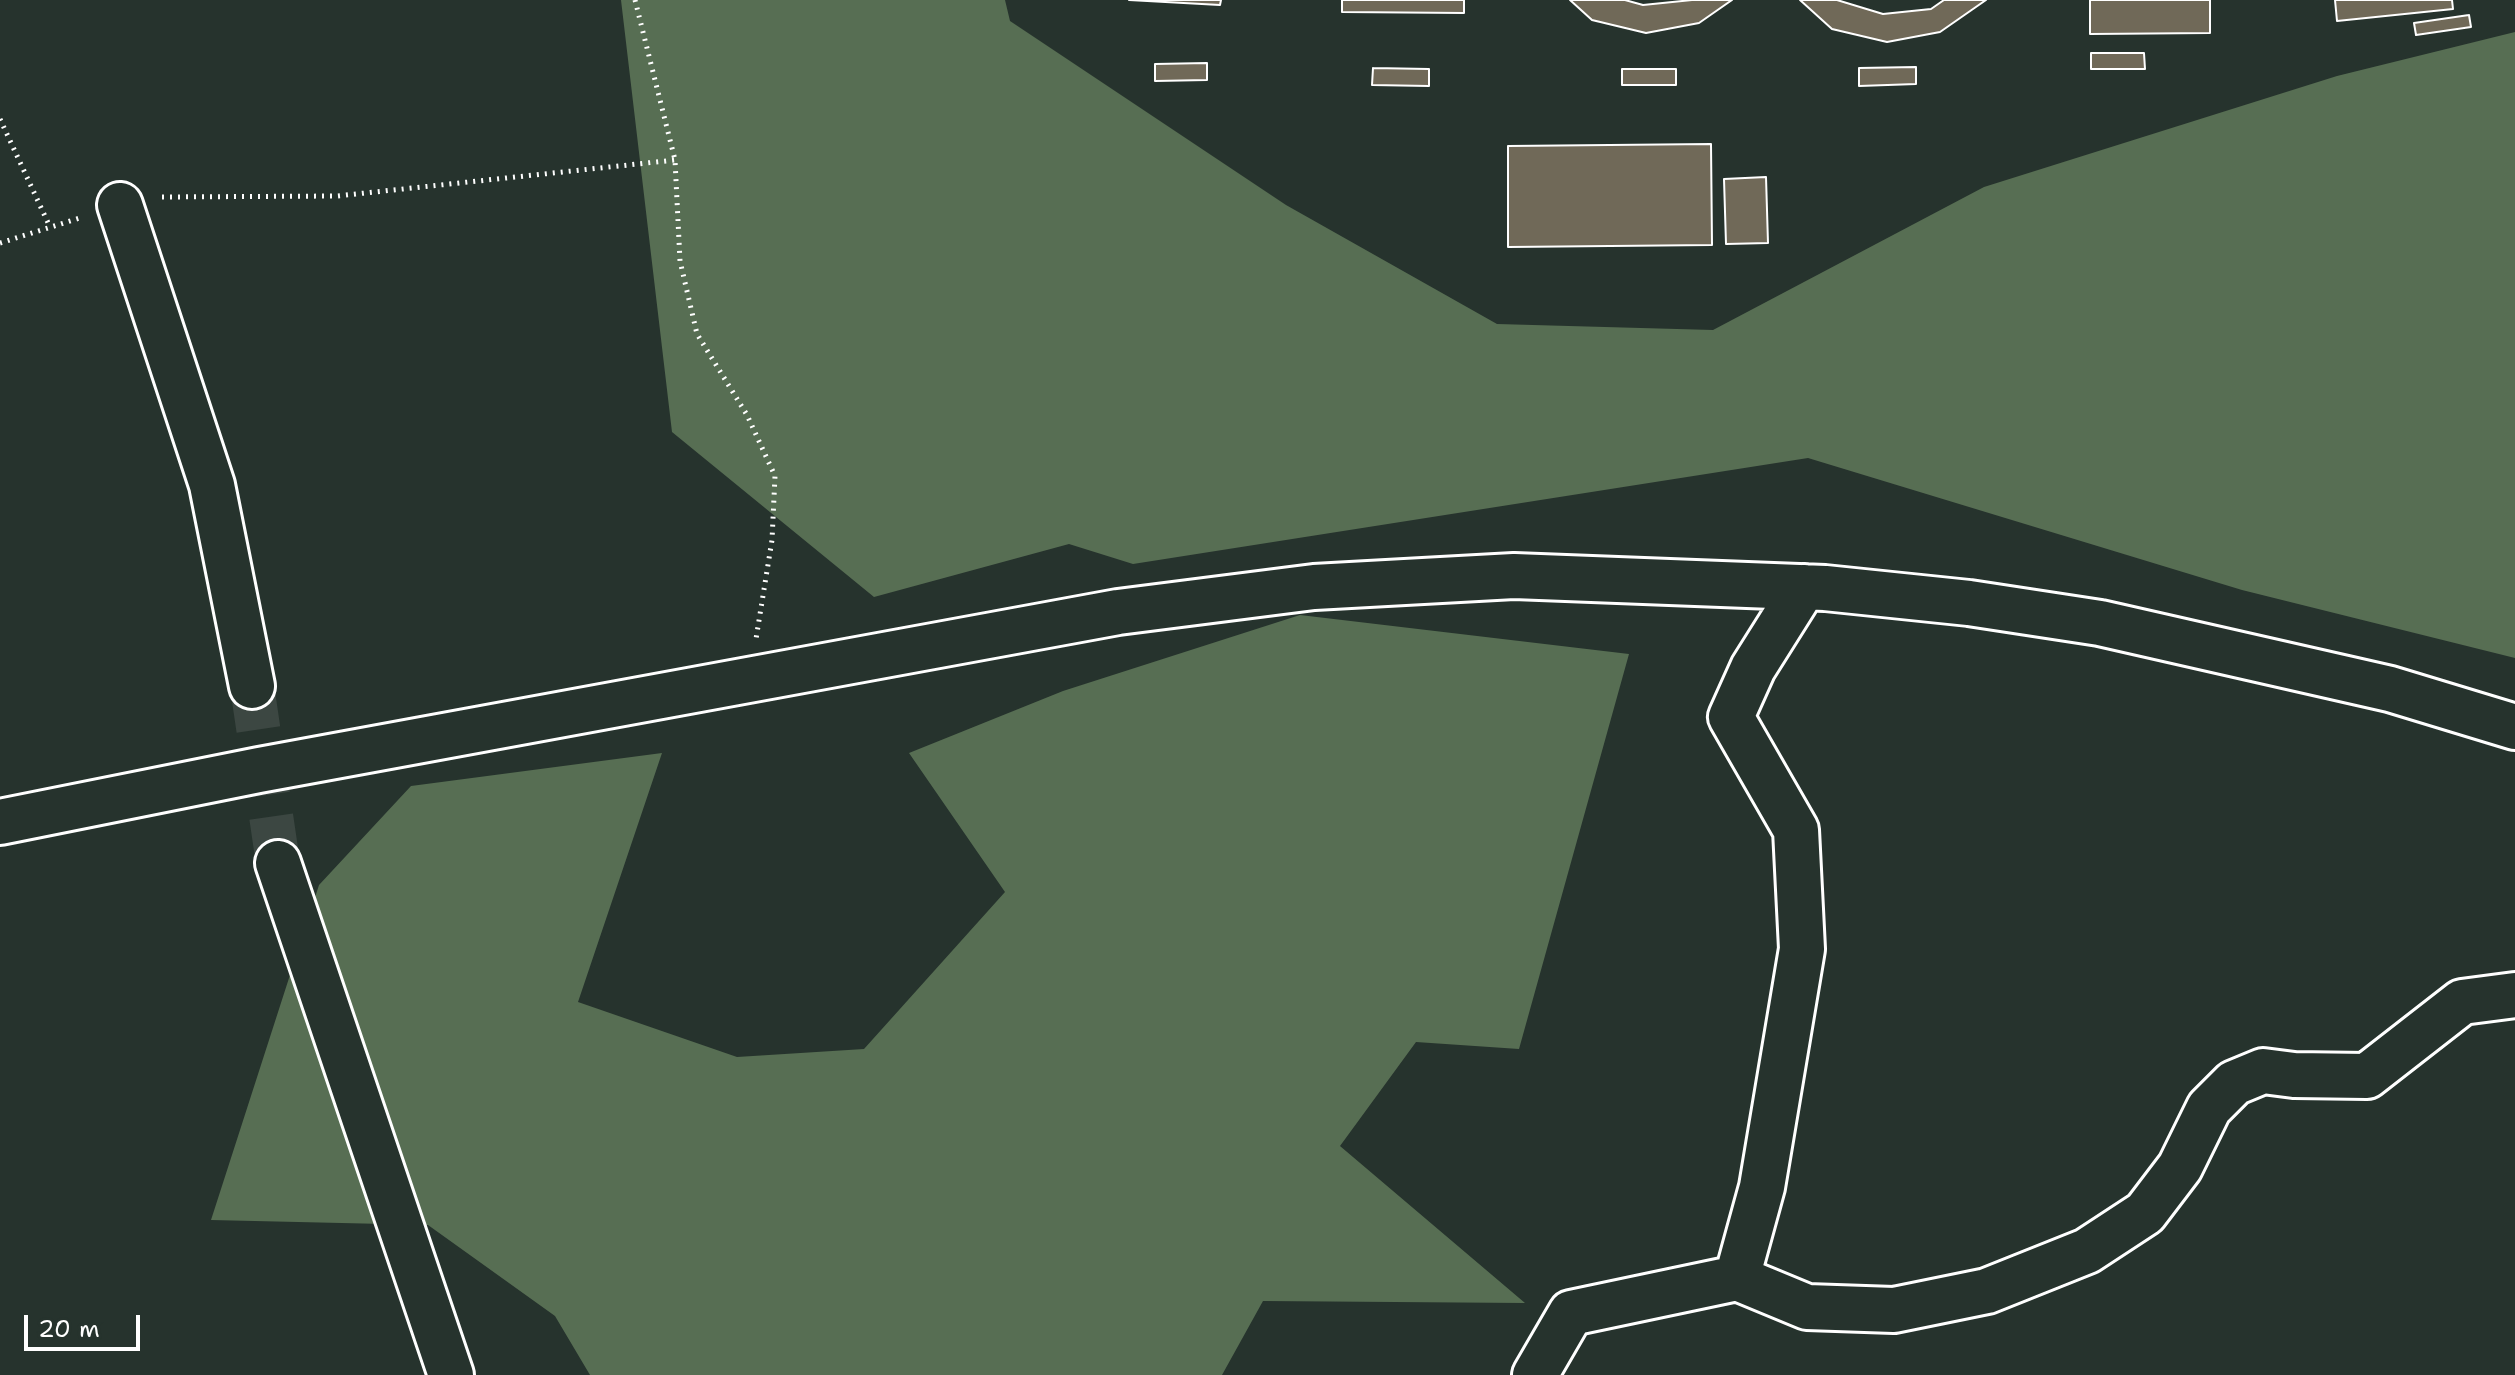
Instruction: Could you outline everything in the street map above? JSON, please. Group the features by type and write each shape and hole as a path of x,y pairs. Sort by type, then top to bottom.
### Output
{"street":[{"path":"120,205 212,485 252,686"},
{"path":"0,822 259,770 1118,612 1314,587 1514,576 1804,587 1969,603 2100,623 2390,689 2515,727"},
{"path":"1737,1278 1762,1187 1802,949 1796,830 1731,717 1753,668 1804,587"},
{"path":"278,863 451,1375"},
{"path":"1535,1375 1571,1313 1737,1278 1807,1307 1894,1310 1987,1291 2087,1251 2145,1213 2180,1167 2209,1108 2234,1083 2263,1071 2294,1075 2367,1076 2462,1002 2515,995"}],"path":[{"path":"635,0 675,160 680,261 697,334 747,415 775,476 772,540 757,626 752,679"},
{"path":"0,119 50,227"},
{"path":"0,243 143,198 337,196 675,160"}],"green space":[{"path":"621,0 1005,0 1010,21 1286,205 1497,324 1713,330 1984,187 2337,76 2515,32 2515,658 2242,590 1808,458 1133,564 1069,544 874,597 672,432"},
{"path":"1300,615 1629,654 1519,1049 1416,1042 1340,1146 1525,1303 1263,1301 1222,1375 590,1375 555,1316 428,1225 211,1220 319,885 411,786 662,753 578,1002 737,1057 864,1049 1005,892 909,753 1063,691"}],"building":[{"path":"1129,0 1221,0 1220,5"},
{"path":"1342,0 1464,0 1464,13 1342,12"},
{"path":"1570,0 1625,0 1643,5 1732,0 1699,23 1646,33 1592,20"},
{"path":"1800,0 1837,0 1883,14 1931,9 1944,0 1986,0 1940,32 1887,42 1832,29"},
{"path":"2090,0 2210,0 2210,33 2090,34"},
{"path":"2335,0 2452,0 2453,9 2337,21"},
{"path":"2469,15 2471,27 2416,35 2414,23"},
{"path":"2091,53 2144,53 2145,69 2091,69"},
{"path":"1207,63 1207,80 1155,81 1155,64"},
{"path":"1916,67 1916,84 1859,86 1859,68"},
{"path":"1373,68 1429,69 1429,86 1372,85"},
{"path":"1622,69 1676,69 1676,85 1622,85"},
{"path":"1711,144 1712,245 1508,247 1508,146"},
{"path":"1766,177 1768,243 1726,244 1724,179"}],"tunnel":[{"path":"252,686 278,863"}]}
